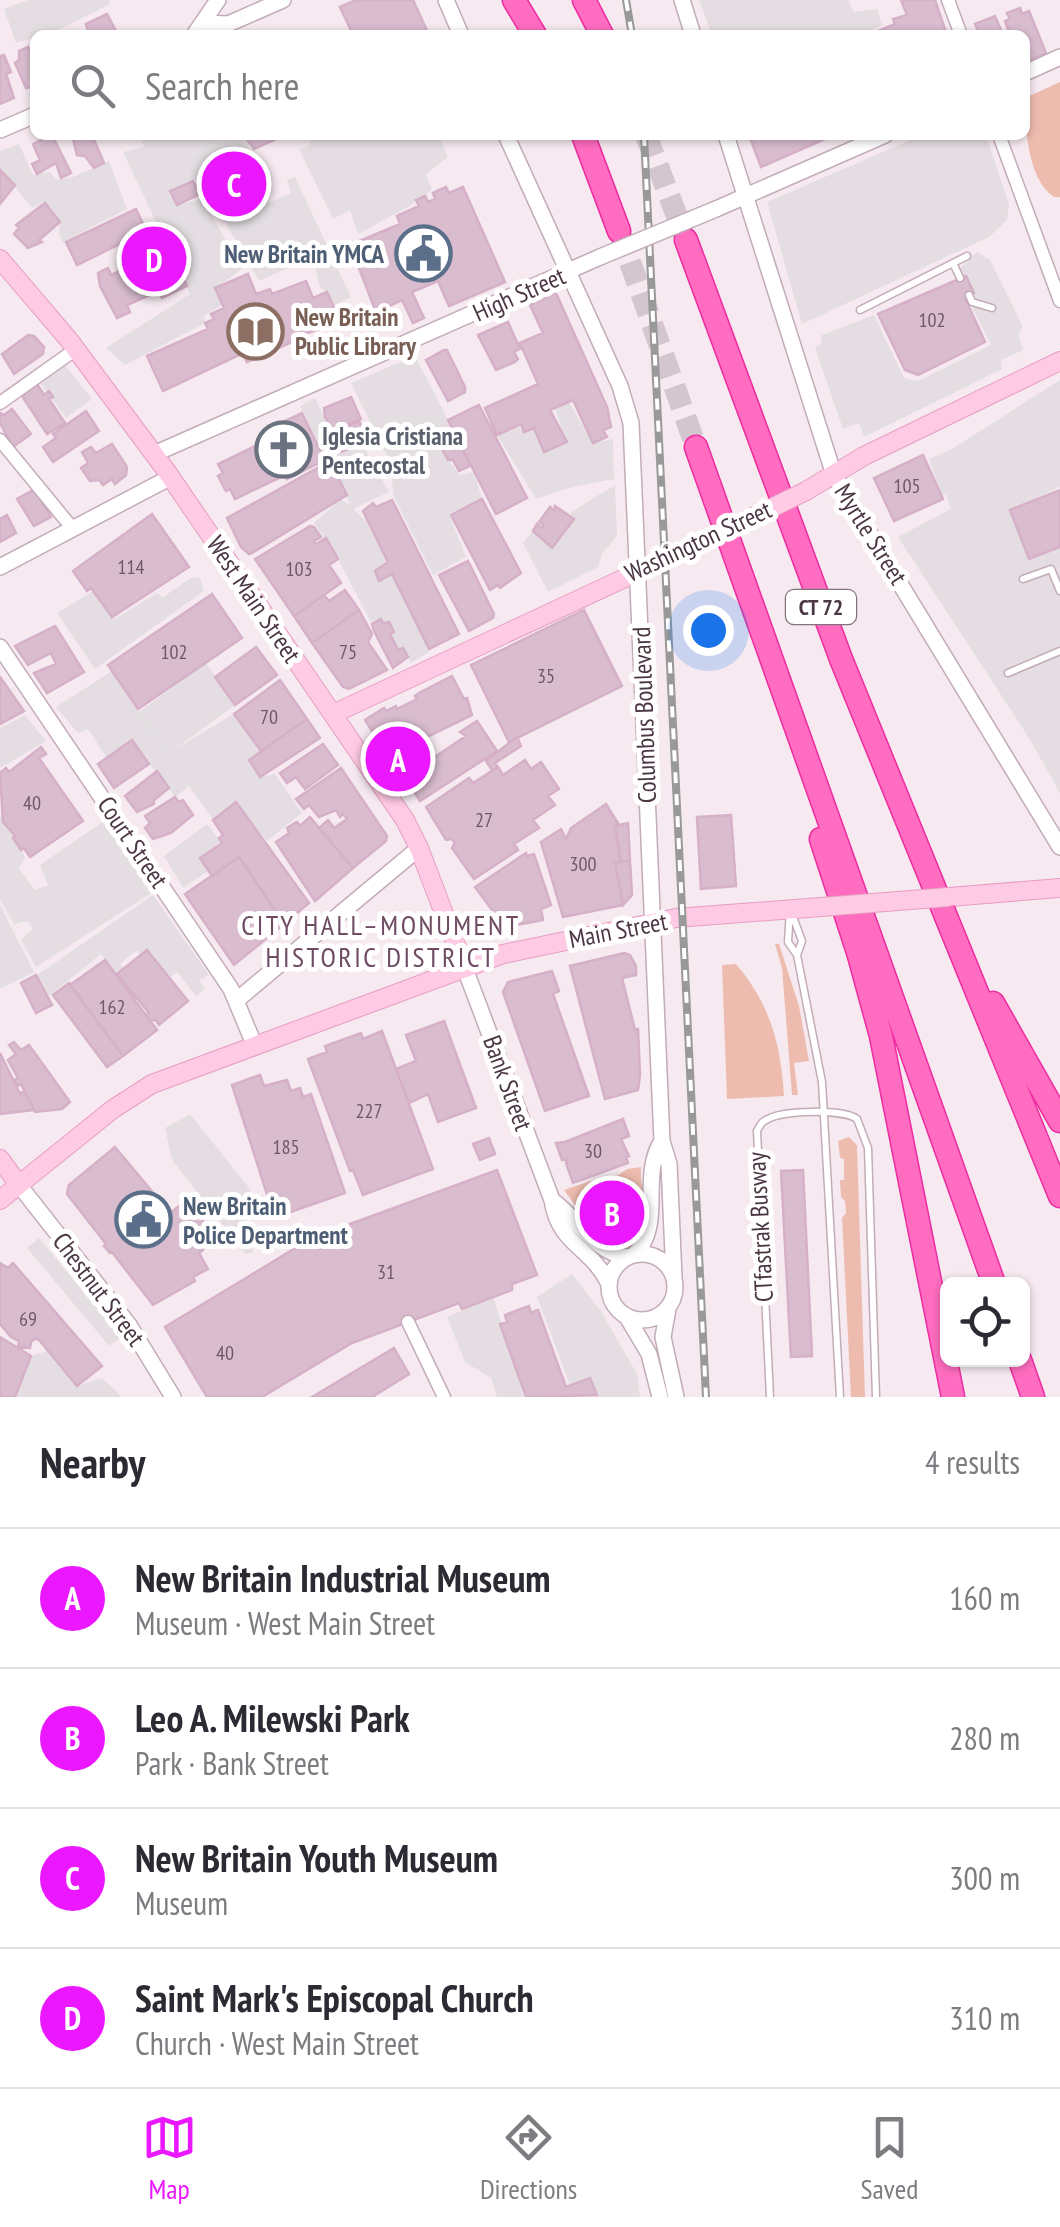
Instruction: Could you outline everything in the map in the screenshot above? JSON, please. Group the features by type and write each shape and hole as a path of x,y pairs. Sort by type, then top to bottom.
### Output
{"highway":[{"path":"514,0 532,30"},
{"path":"584,0 599,30"},
{"path":"585,140 619,232"},
{"name":"CT 72","path":"686,240 809,576 1060,1196"},
{"name":"CT 72","path":"696,447 992,1277"},
{"path":"809,762 816,825 878,1026 923,1245 946,1388"},
{"path":"967,968 998,1010 1060,1122"},
{"path":"1022,1367 1033,1397"}],"main road":[{"name":"West Main Street","path":"0,259 76,349 154,454 405,820 420,848 464,966"},
{"name":"Washington Street","path":"333,714 702,542 806,491 864,456 1060,362"},
{"name":"Main Street","path":"0,1200 145,1088 254,1044 514,950 652,922 1060,888"},
{"path":"0,1159 19,1185"}],"street":[{"path":"199,29 218,0"},
{"path":"199,29 228,24 283,0"},
{"path":"446,0 459,30"},
{"path":"682,0 691,30"},
{"path":"948,0 960,30"},
{"path":"1030,71 1060,57"},
{"path":"0,130 30,117"},
{"name":"Columbus Boulevard","path":"508,140 630,412 662,1142 669,1164 674,1276"},
{"name":"Myrtle Street","path":"728,140 834,474 1060,847"},
{"name":"High Street","path":"154,454 874,140"},
{"path":"1001,140 1060,302"},
{"path":"0,403 76,349"},
{"path":"0,440 73,529"},
{"path":"0,567 170,478"},
{"name":"Court Street","path":"0,647 237,1000 254,1044"},
{"path":"237,1000 420,848"},
{"name":"Bank Street","path":"464,966 559,1228 597,1262 609,1284"},
{"name":"Columbus Boulevard","path":"631,1256 649,1232 654,1161 662,1142"},
{"name":"Chestnut Street","path":"19,1185 128,1325 173,1397"},
{"name":"Bank Street","path":"552,1200 603,1247 631,1256"},
{"path":"660,1397 649,1354 627,1316 613,1302 609,1284 614,1270 631,1256 656,1257 674,1276 675,1292 663,1338 676,1397"},
{"path":"627,1316 649,1320 668,1308"},
{"path":"408,1322 444,1397"}],"lane":[{"path":"860,310 967,256"},
{"path":"953,263 960,278"},
{"path":"970,296 972,302 992,308"},
{"path":"1023,579 1051,569 1060,590"},
{"path":"1008,673 1060,651"},
{"path":"799,908 788,942 797,955 817,1048 840,1397"},
{"path":"797,955 801,946 799,908"},
{"name":"CTfastrak Busway","path":"770,1397 756,1135 759,1126 772,1116 824,1113 852,1115 861,1124 867,1140 876,1397"}],"shaded area":[{"path":"28,0 109,0 110,4 60,29 30,30 30,39 16,43 4,9"},
{"path":"699,0 848,0 854,12 877,9 882,25 872,30 710,30"},
{"path":"1060,82 1060,197 1045,189 1033,165 1028,140 1030,96"},
{"path":"141,140 249,140 248,151 169,194 177,205 202,199 242,269 216,288 222,305 204,316 205,323 125,365 106,348 190,294 123,152 144,147"},
{"path":"311,140 440,140 448,157 426,174 432,190 358,234 350,210 333,219 299,149 309,146"},
{"path":"910,140 988,140 1009,205 1007,220 989,237 802,324 767,202"},
{"path":"19,144 33,175 50,172 56,180 109,161 127,209 63,242 60,222 44,202 32,208 0,169 0,151"},
{"path":"295,177 351,297 333,306 320,288 313,257 259,281 220,213 265,193 269,203 291,193 287,180"},
{"path":"977,252 990,260 1023,327 1018,334 1023,350 1001,360 1002,369 864,437 859,423 843,429 815,348 821,344 822,335 874,315 904,378 918,381 991,345 955,273"},
{"path":"415,356 456,435 441,443 448,460 460,475 474,472 482,499 449,514 466,557 433,575 393,495 391,464 351,383"},
{"path":"64,364 92,399 66,418 40,383"},
{"path":"1060,380 1060,487 1010,510 1029,559 1060,547 1060,793 1029,738 898,537 951,509 946,495 941,494 929,459 952,449"},
{"path":"315,398 341,452 363,445 389,492 353,509 370,525 387,559 378,570 380,580 392,574 429,652 411,663 403,648 398,650 389,623 381,619 372,624 336,555 314,523 341,499 351,506 300,406"},
{"path":"569,402 593,443 613,439 614,479 536,499 497,435 517,425 524,432 534,428 545,452 566,442 555,408"},
{"path":"615,485 617,536 602,554 598,567 548,592 523,543 533,531 552,548 572,522 571,512"},
{"path":"200,577 204,591 95,669 57,613 93,591 115,619 157,593 163,597 191,578"},
{"path":"206,663 235,705 175,749 234,714 261,751 249,761 260,777 275,774 302,813 267,841 236,803 213,820 187,783 188,787 175,797 132,740 107,758 88,729 78,733 56,707 112,671 167,755 139,712"},
{"path":"25,715 46,741 0,768 0,728"},
{"path":"0,815 25,857 19,868 35,890 48,885 40,865 104,821 153,892 36,967 21,940 33,929 27,921 14,924 0,899"},
{"path":"207,824 221,841 200,858 208,871 183,888 164,856"},
{"path":"153,895 209,975 199,980 205,989 196,996 177,972 169,978 136,951 120,964 126,971 119,976 101,954 49,996 37,975"},
{"path":"0,905 34,972 0,989"},
{"path":"775,944 779,944 799,1006 809,1061 794,1063 798,1095 792,1095 782,968"},
{"path":"736,964 757,994 772,1026 784,1096 727,1099 722,965"},
{"path":"190,1114 250,1189 257,1209 245,1222 253,1252 246,1254 172,1160 165,1128"},
{"path":"849,1137 857,1145 865,1397 851,1397 842,1218 846,1213 840,1180 844,1180 844,1159 840,1158 838,1141"},
{"path":"641,1167 644,1223 638,1241 629,1248 618,1247 593,1226 564,1190 590,1181 608,1182 627,1169"},
{"path":"39,1238 121,1337 109,1346 27,1248"},
{"path":"572,1274 601,1311 637,1374 640,1397 592,1397 597,1395 590,1378 570,1385 537,1297"},
{"path":"493,1297 523,1397 497,1397 491,1378 465,1362 447,1317"},
{"path":"48,1351 77,1386 102,1378 122,1397 15,1397 31,1356"}],"building":[{"path":"356,0 413,0 427,30 351,30 340,7"},
{"path":"901,0 935,0 945,30 881,30 895,24 893,19 907,15"},
{"path":"1020,8 1022,14 1029,11 1046,53 1030,60 1030,30 1008,30 1007,13"},
{"path":"107,14 115,30 88,30 86,24"},
{"path":"995,16 1001,30 978,30 975,24"},
{"path":"28,47 30,51 30,87 26,88 15,63 19,51"},
{"path":"4,55 14,98 0,104 0,56"},
{"path":"54,140 71,173 61,178 56,163 37,174 32,164 40,160 33,144"},
{"path":"73,140 94,140 104,163 94,168 85,156 77,155"},
{"path":"247,140 274,140 254,149"},
{"path":"751,140 823,140 761,167"},
{"path":"248,162 260,189 220,207 208,180"},
{"path":"0,170 15,185 0,204"},
{"path":"193,181 200,194 177,205 170,191"},
{"name":"New Britain YMCA","path":"446,187 449,193 463,187 505,282 449,306 438,281 412,292 424,318 413,323 402,300 376,312 350,245 400,224 397,216 419,206 416,200 425,196 428,202 435,199 433,193"},
{"path":"45,203 60,222 39,240 42,242 28,248 14,234 19,228 16,225"},
{"path":"136,209 148,234 144,240 162,232 187,286 162,298 159,291 127,305 130,312 117,318 100,286 98,273 108,268 111,275 133,264 124,242 77,265 66,242"},
{"name":"New Britain Public Library","path":"248,274 256,294 270,289 272,294 306,281 313,298 327,292 339,319 247,362 243,353 163,391 147,356 208,329 205,323 214,319 211,314 224,308 215,288"},
{"path":"966,276 974,293 965,298 985,342 918,375 905,370 878,314"},
{"path":"556,293 607,407 611,427 603,430 607,437 593,443 573,400 550,410 567,442 544,452 534,428 524,432 521,424 497,435 485,408 538,384 520,343 543,333 530,305"},
{"path":"508,322 520,349 514,352 518,359 496,370 478,335"},
{"path":"28,335 44,347 43,354 14,374 2,354"},
{"path":"444,350 465,387 465,392 448,401 426,360"},
{"path":"37,384 44,395 49,391 53,397 49,399 65,423 47,434 22,396"},
{"path":"351,397 361,419 334,431 324,408"},
{"path":"479,405 527,498 496,514 448,420"},
{"path":"12,409 31,434 13,447 0,423 0,413 4,415"},
{"path":"86,411 99,431 53,462 43,447 56,438 53,434"},
{"name":"Iglesia Cristiana Pentecostal","path":"302,413 325,460 235,499 218,476 223,473 218,464 268,440 264,431"},
{"path":"359,421 368,440 341,452 332,433"},
{"path":"456,435 470,466 459,471 440,445"},
{"path":"112,444 127,467 126,475 115,484 112,479 103,485 99,480 90,481 81,468 88,463 82,452 91,447 96,453"},
{"path":"923,455 943,499 894,521 874,478"},
{"path":"330,461 347,495 252,553 241,547 227,518"},
{"path":"35,489 51,517 34,526 17,499"},
{"path":"1060,490 1060,547 1029,559 1010,510"},
{"path":"482,499 521,573 500,588 498,585 490,590 451,515"},
{"path":"392,500 459,634 429,649 392,574 379,581 375,571 388,562 363,511 373,503 376,507"},
{"path":"555,506 574,519 552,548 533,531 537,524 542,528 544,525 539,522"},
{"path":"152,514 189,567 112,617 73,571"},
{"path":"7,515 16,533 0,542 0,519"},
{"path":"310,526 321,537 314,541 316,544 326,538 336,555 338,559 329,565 341,583 294,616 255,559"},
{"path":"468,561 494,614 469,631 439,575"},
{"path":"345,590 359,610 312,643 294,616 324,595 329,601"},
{"path":"212,594 242,638 138,709 108,665"},
{"path":"359,610 372,634 368,642 387,670 349,689 343,687 312,643"},
{"path":"584,610 622,686 509,742 471,665"},
{"path":"381,619 383,623 389,622 398,650 403,648 408,657 393,668 372,624"},
{"path":"55,626 84,672 47,693 34,673 56,664 51,653 28,665 15,646"},
{"path":"256,647 277,675 235,705 215,677"},
{"path":"452,676 464,699 467,698 472,715 417,742 425,755 401,771 385,749 377,755 373,748 380,744 365,720 384,708 397,709 417,699 419,693"},
{"path":"0,677 24,711 0,724"},
{"path":"280,680 307,719 261,751 234,714"},
{"path":"307,719 320,738 260,777 249,760"},
{"path":"477,721 497,751 420,801 401,771 425,755 429,761 466,736 460,732"},
{"path":"517,737 521,746 495,763 498,767 492,770 486,761"},
{"path":"132,740 149,764 114,788 98,764"},
{"path":"323,744 338,765 305,789 296,777 287,783 280,773"},
{"path":"41,747 46,754 39,758 83,821 30,857 3,822 0,773 6,768 9,772"},
{"path":"525,760 531,769 541,762 559,789 548,796 555,805 533,820 539,828 514,844 518,850 474,879 452,848 455,843 446,840 426,807 469,778 473,783 498,767 503,775"},
{"path":"341,768 387,836 353,868 319,828 328,820 334,828 347,819 343,814 340,817 336,810 319,817 309,805 304,809 296,799"},
{"path":"157,771 169,788 154,804 137,812 125,796"},
{"path":"175,797 179,802 183,800 193,815 171,833 153,839 145,828 150,823 145,816"},
{"path":"236,802 309,903 284,924 239,857 212,876 200,858 222,843 219,838 223,835 213,820"},
{"path":"606,804 619,825 615,826 621,862 615,863 623,905 563,917 541,842 561,829 566,839 571,828"},
{"path":"731,815 736,886 701,889 697,817"},
{"path":"310,817 353,868 315,901 276,842 289,833 287,828 297,822 300,826"},
{"path":"628,823 630,861 621,862 615,826"},
{"path":"526,853 534,854 551,905 541,909 543,920 511,926 501,922 475,887"},
{"path":"239,857 284,924 234,965 185,894"},
{"path":"630,861 632,895 623,905 615,863"},
{"path":"147,950 188,1001 159,1025 155,1019 151,1022 146,1015 149,1013 117,974"},
{"path":"624,953 630,955 636,966 636,975 622,978 635,1030 638,1029 640,1075 638,1090 605,1099 570,966"},
{"path":"105,960 157,1030 123,1056 70,985"},
{"path":"552,971 559,991 553,994 589,1096 545,1111 503,992 508,982"},
{"path":"36,975 52,1005 36,1013 21,983"},
{"path":"69,983 123,1056 107,1067 53,995"},
{"path":"444,1021 476,1108 438,1122 428,1094 409,1103 396,1069 416,1061 406,1035"},
{"path":"382,1031 433,1169 363,1195 353,1170 350,1171 308,1059 327,1052 325,1046 361,1033 363,1039"},
{"path":"14,1042 21,1050 29,1045 70,1102 62,1109 35,1112 21,1084 17,1086 14,1080 18,1078 8,1060 16,1054 9,1045"},
{"path":"0,1053 20,1094 24,1091 34,1110 0,1114"},
{"path":"260,1075 264,1086 287,1080 291,1091 300,1088 303,1097 311,1094 345,1193 279,1216 278,1211 273,1213 232,1085"},
{"path":"623,1119 629,1136 621,1139 628,1163 573,1183 567,1159 562,1160 556,1143"},
{"path":"489,1138 495,1154 480,1160 473,1144"},
{"name":"New Britain Police Department","path":"115,1147 170,1213 187,1200 207,1226 193,1237 203,1250 199,1253 208,1269 153,1305 67,1194 69,1185"},
{"path":"497,1170 537,1275 512,1284 512,1290 462,1309 459,1303 352,1343 262,1397 207,1397 165,1327 312,1238"},
{"path":"803,1170 812,1356 791,1357 781,1171"},
{"path":"0,1263 8,1268 13,1263 102,1366 77,1386 40,1341 35,1338 30,1348 18,1347 19,1341 0,1324"},
{"path":"529,1306 531,1313 538,1310 566,1387 590,1378 597,1395 526,1397 500,1324 507,1322 505,1315"},
{"path":"0,1337 31,1356 15,1397 0,1397"},
{"path":"394,1348 409,1374 372,1397 312,1397"}],"tunnel":[{"path":"648,140 686,240"},
{"path":"619,231 696,447"}],"railway":[{"path":"626,0 631,30"},
{"path":"644,140 706,1397"}],"place":[{"name":"New Britain Youth Museum","path":"234,184"},
{"name":"New Britain YMCA","path":"423,254"},
{"name":"Saint Mark's Episcopal Church","path":"154,259"},
{"name":"New Britain Public Library","path":"256,331"},
{"name":"Iglesia Cristiana Pentecostal","path":"283,450"},
{"name":"New Britain Industrial Museum","path":"398,759"},
{"name":"Leo A. Milewski Park","path":"612,1213"},
{"name":"New Britain Police Department","path":"144,1220"}],"district":[{"name":"CITY HALL–MONUMENT HISTORIC DISTRICT","path":"381,940"}]}
